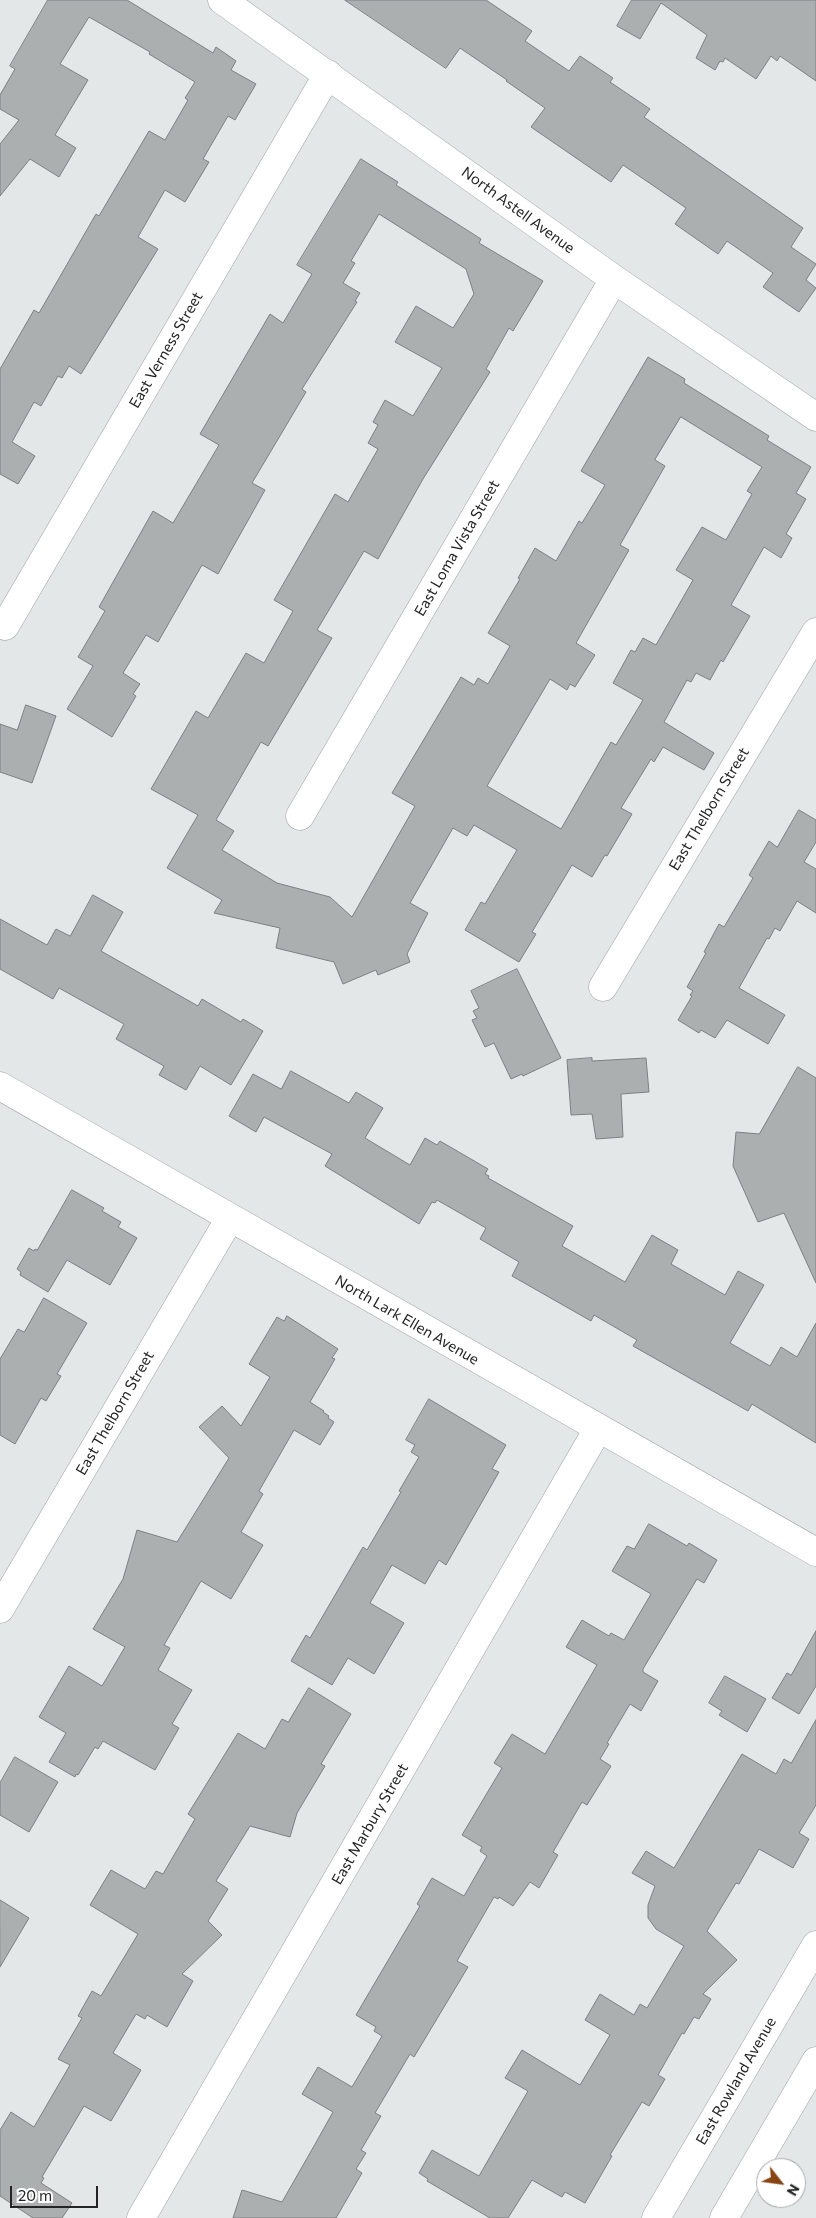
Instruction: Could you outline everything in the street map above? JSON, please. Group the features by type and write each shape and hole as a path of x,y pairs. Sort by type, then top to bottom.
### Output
{"street":[{"name":"North Astell Avenue","path":"222,0 614,279 816,418"},
{"name":"East Verness Street","path":"5,626 328,74"},
{"name":"East Loma Vista Street","path":"300,816 614,279"},
{"name":"East Thelborn Street","path":"603,987 816,632"},
{"name":"North Lark Ellen Avenue","path":"0,1086 816,1552"},
{"name":"East Thelborn Street","path":"0,1608 230,1218"},
{"name":"East Marbury Street","path":"141,2218 598,1429"},
{"name":"East Rowland Avenue","path":"656,2218 816,1945"},
{"path":"724,2218 816,2061"}],"building":[{"path":"48,0 127,0 213,53 216,47 236,61 231,70 256,84 235,120 228,116 203,159 209,162 185,202 165,190 138,237 158,249 81,374 69,366 62,378 58,376 41,406 34,402 12,442 35,456 18,484 0,474 0,369 34,310 39,313 96,214 99,216 149,131 165,140 188,100 185,98 195,82 149,54 150,52 89,17 60,64 88,80 55,135 76,148 59,177 30,159 0,196 0,144 19,120 0,109 0,95 15,69 10,66"},
{"path":"345,0 486,0 532,31 525,41 569,71 580,56 613,78 610,82 650,109 644,117 803,228 791,247 816,264 806,280 816,288 799,312 763,287 773,273 727,241 718,254 675,224 686,208 623,165 611,182 531,127 545,108 507,80 460,48 446,68"},
{"path":"632,0 816,0 816,81 780,56 777,61 771,56 756,79 725,58 723,62 720,61 715,70 696,58 707,35 661,3 640,39 617,26"},
{"path":"361,159 398,182 396,185 481,239 479,243 543,281 513,331 509,328 486,369 490,372 423,479 378,559 364,551 317,630 332,638 268,746 261,742 216,820 234,831 222,850 277,883 330,897 352,917 415,806 392,793 461,677 474,685 478,678 488,684 510,646 488,633 520,579 518,578 535,548 556,561 579,521 582,523 605,485 581,471 648,357 685,379 684,383 769,436 767,440 811,467 796,493 806,499 786,534 792,538 781,558 764,547 731,605 750,616 710,680 696,673 691,682 687,680 664,722 714,753 704,770 663,747 654,762 651,759 621,808 632,814 607,856 605,855 592,877 572,865 532,932 536,934 519,962 465,930 481,902 485,904 517,850 474,825 467,836 453,828 410,903 428,913 407,954 410,962 378,975 376,970 343,984 334,962 276,948 280,928 214,913 222,900 167,868 198,815 151,789 196,711 208,718 246,653 264,663 293,611 274,600 335,494 348,502 378,449 368,443 378,425 373,422 385,400 413,416 442,368 395,342 416,306 453,328 474,294 466,269 379,214 351,261 355,263 343,283 360,293 355,301 357,302 302,389 306,392 252,483 265,490 218,574 202,565 158,642 146,635 123,673 140,684 133,694 136,696 112,737 67,709 93,666 78,657 105,611 99,607 153,511 173,523 219,445 200,434 270,314 283,323 312,274 297,265","holes":["681,417 762,467 747,491 752,494 726,540 702,527 676,570 693,580 656,645 643,638 635,652 631,650 613,683 643,700 616,745 611,742 561,829 487,786 550,679 567,690 570,684 575,687 595,655 576,643 629,550 620,545 665,466 655,460"]},
{"path":"26,705 56,716 32,783 0,772 0,724 17,730"},
{"path":"799,810 816,820 816,842 804,862 816,869 816,913 797,901 780,931 775,928 769,939 767,938 739,988 785,1015 768,1044 727,1020 715,1038 701,1030 699,1033 678,1020 692,996 690,995 693,991 687,987 706,953 704,952 719,924 724,927 753,878 749,875 769,841 777,847"},
{"path":"93,895 123,912 101,951 198,1006 202,999 241,1022 243,1019 263,1031 231,1085 200,1066 186,1090 159,1075 164,1066 116,1039 124,1024 59,988 53,999 0,969 0,919 47,945 56,929 70,936"},
{"path":"517,969 561,1058 523,1076 522,1074 511,1079 494,1043 485,1047 472,1020 477,1018 473,1011 479,1008 471,991"},
{"path":"592,1058 592,1061 646,1058 649,1092 621,1094 623,1137 596,1139 592,1114 571,1115 567,1060"},
{"path":"798,1067 816,1078 816,1283 784,1213 758,1222 733,1166 736,1132 759,1134"},
{"path":"291,1071 349,1103 356,1092 383,1108 365,1138 410,1165 425,1138 437,1145 440,1141 488,1169 485,1174 489,1176 488,1178 573,1226 562,1246 625,1282 652,1235 678,1250 671,1264 725,1295 738,1271 764,1285 730,1343 770,1366 781,1347 797,1357 816,1323 816,1443 752,1404 748,1411 633,1346 637,1340 594,1315 591,1321 512,1276 519,1262 480,1239 486,1228 437,1200 435,1203 432,1202 419,1224 325,1166 332,1154 264,1117 256,1132 229,1116 253,1074 281,1089"},
{"path":"72,1190 104,1208 102,1211 121,1222 118,1227 137,1238 110,1285 67,1260 48,1292 20,1275 21,1272 17,1269 29,1248 34,1251 35,1249 37,1250"},
{"path":"44,1298 87,1323 57,1374 61,1376 46,1401 41,1398 15,1444 0,1435 0,1359 18,1329 24,1332"},
{"path":"287,1316 338,1349 332,1358 335,1359 310,1402 324,1411 329,1416 328,1418 334,1422 320,1445 294,1430 259,1491 263,1494 241,1532 263,1545 231,1599 201,1581 164,1645 170,1648 158,1670 192,1690 172,1724 179,1728 155,1770 103,1741 98,1749 95,1747 75,1777 49,1762 66,1733 39,1717 69,1666 102,1686 125,1647 93,1629 123,1579 137,1530 177,1542 229,1458 199,1427 222,1406 241,1426 270,1377 249,1364 277,1317 284,1321"},
{"path":"429,1399 506,1445 492,1469 499,1472 446,1565 439,1560 425,1584 392,1565 370,1603 404,1623 374,1674 348,1658 332,1685 291,1661 306,1635 310,1638 363,1547 367,1550 401,1492 399,1491 419,1457 411,1452 415,1445 406,1440"},
{"path":"649,1524 687,1546 689,1543 717,1560 704,1583 697,1579 643,1669 643,1672 658,1681 641,1711 630,1704 607,1743 609,1744 600,1759 611,1766 587,1805 582,1802 553,1852 558,1855 539,1888 530,1882 513,1906 499,1897 498,1899 494,1897 457,1961 468,1967 414,2057 410,2054 375,2113 381,2116 361,2150 366,2153 356,2169 362,2173 336,2218 233,2218 242,2190 282,2202 314,2146 333,2112 302,2094 318,2067 352,2087 382,2036 374,2031 376,2027 356,2015 420,1906 417,1904 432,1878 464,1896 487,1856 480,1851 482,1847 462,1835 502,1768 494,1763 512,1734 545,1754 597,1665 566,1647 582,1620 609,1636 611,1633 624,1640 651,1594 612,1571 627,1546 634,1549"},
{"path":"816,1631 816,1686 799,1714 772,1698 787,1673 791,1675"},
{"path":"725,1676 766,1699 747,1732 719,1715 722,1711 709,1703"},
{"path":"309,1688 351,1714 321,1764 325,1766 297,1813 290,1837 250,1826 216,1881 228,1889 208,1921 222,1935 182,1974 193,1981 167,2027 147,2015 145,2019 136,2014 113,2053 141,2070 111,2121 84,2106 42,2177 44,2178 41,2183 72,2203 62,2218 33,2218 0,2196 0,2130 11,2112 34,2127 70,2065 58,2059 82,2018 78,2016 92,1991 101,1996 138,1934 90,1905 111,1870 145,1889 156,1871 163,1874 195,1819 188,1814 238,1733 265,1749 282,1719 288,1722"},
{"path":"816,1720 816,1805 799,1833 809,1839 793,1868 759,1849 739,1884 736,1883 707,1931 737,1960 703,1994 711,1999 699,2019 694,2017 684,2034 682,2033 658,2075 665,2079 649,2106 642,2102 610,2155 612,2156 585,2203 565,2192 562,2197 532,2180 508,2218 490,2218 427,2181 428,2179 419,2173 432,2150 479,2176 528,2091 505,2078 522,2050 580,2085 610,2035 585,2020 600,1994 634,2015 640,2004 647,2008 684,1946 656,1929 648,1918 648,1905 655,1886 632,1873 646,1851 674,1868 742,1754 776,1774 784,1759 791,1763"},
{"path":"15,1757 58,1782 29,1832 0,1815 0,1783"},
{"path":"0,1900 29,1918 0,1967"}]}
